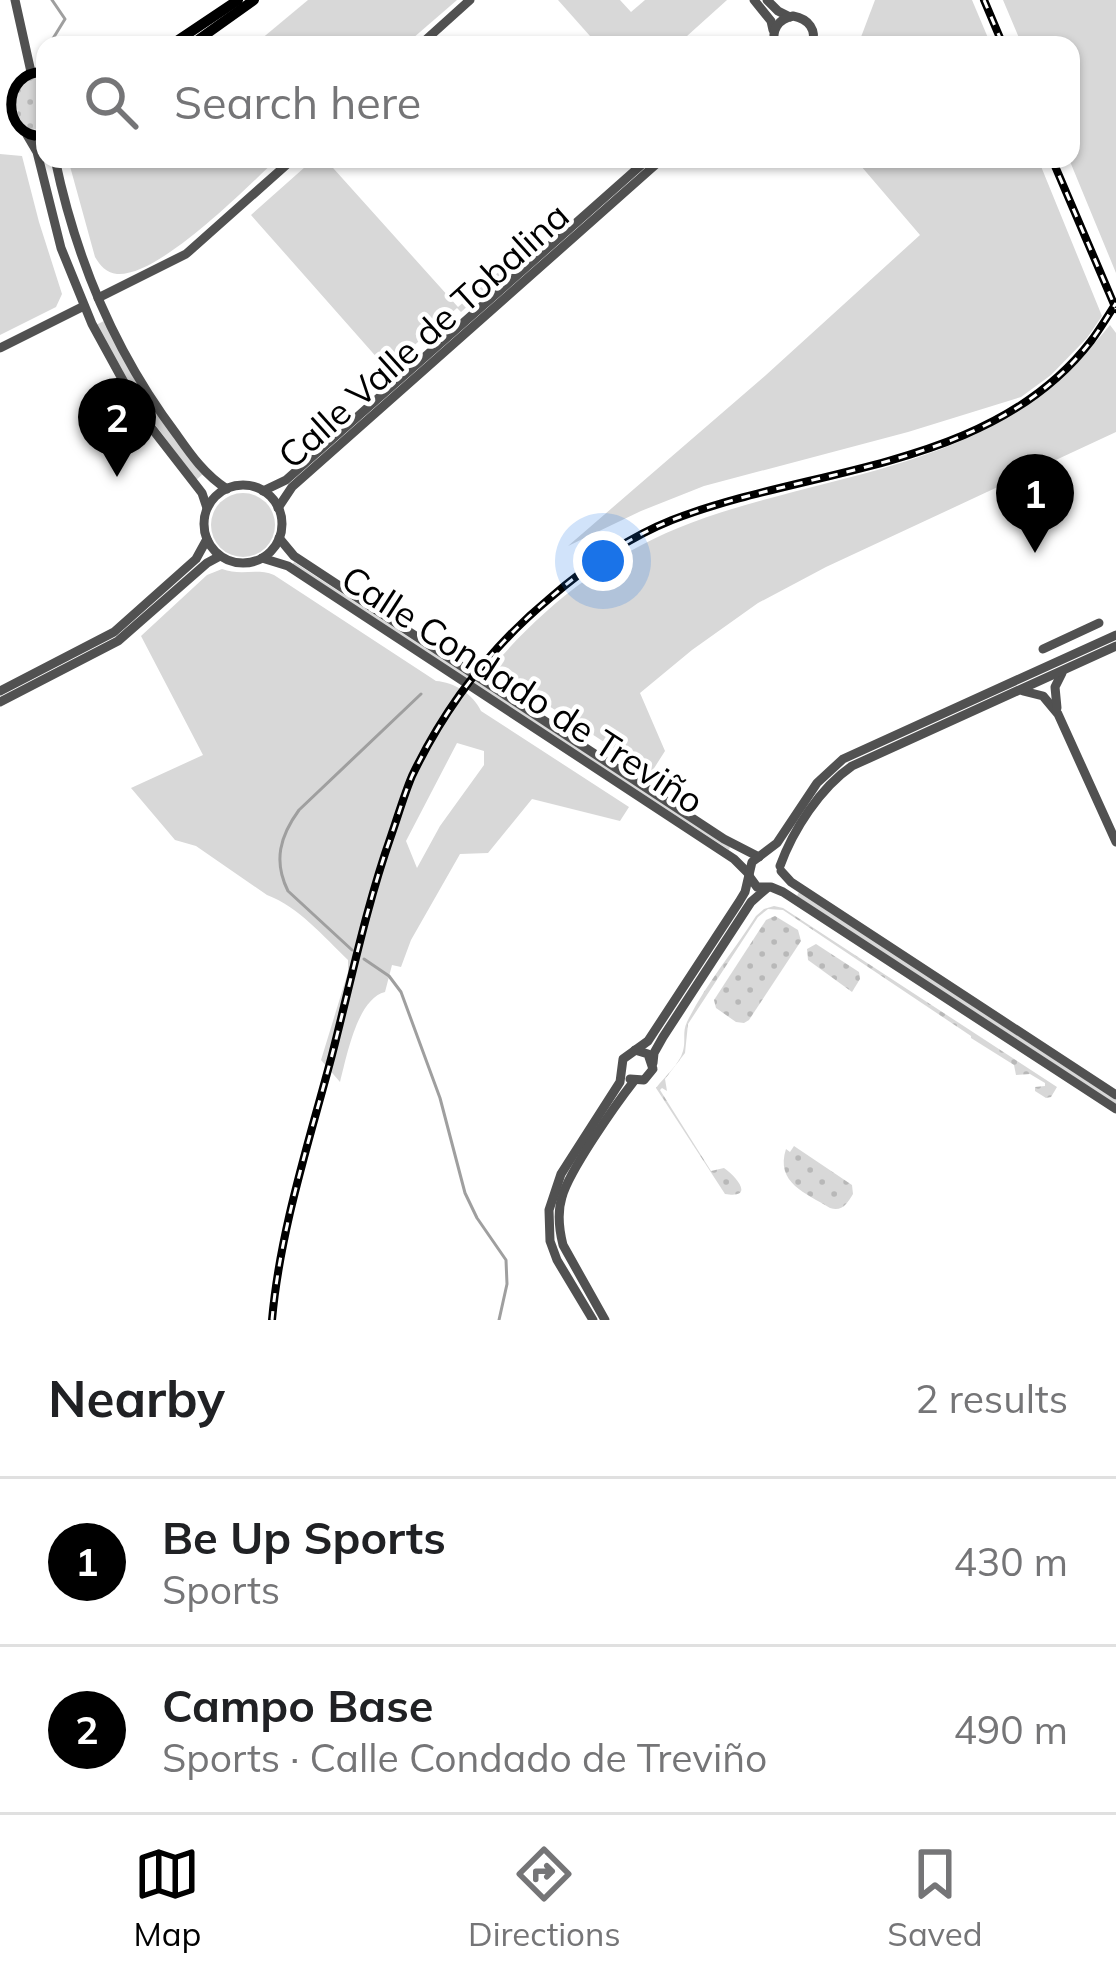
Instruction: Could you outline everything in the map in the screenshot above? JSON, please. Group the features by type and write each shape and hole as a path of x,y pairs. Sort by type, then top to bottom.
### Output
{"main road":[{"path":"184,36 238,0"},
{"path":"204,36 254,0"},
{"path":"36,72 13,82 3,103 6,123 36,136"}],"street":[{"path":"15,0 31,72"},
{"path":"430,36 470,0"},
{"path":"754,0 771,21 772,36"},
{"path":"767,0 778,11 810,24 814,36"},
{"path":"775,36 778,24 790,16"},
{"path":"27,135 36,150"},
{"path":"41,168 53,221 84,306 124,386 202,494 207,508"},
{"path":"57,168 74,237 123,352 167,422 211,478 226,488"},
{"path":"98,298 186,254 283,168"},
{"name":"Calle Valle de Tobalina","path":"263,491 286,480 638,168"},
{"name":"Calle Valle de Tobalina","path":"278,508 292,487 652,168"},
{"path":"0,348 84,306"},
{"path":"248,485 263,491 278,508 279,538 262,558 242,563 220,556 207,539 207,508 226,488 248,485"},
{"name":"Calle Condado de Treviño","path":"279,538 294,556 749,874"},
{"path":"0,691 114,632 196,560 207,539"},
{"path":"0,701 118,641 220,556"},
{"name":"Calle Condado de Treviño","path":"262,558 288,566 760,857"},
{"path":"1042,649 1099,623"},
{"path":"593,1320 554,1253 549,1210 561,1174 620,1082 627,1055 648,1041 745,892 752,862 782,838 817,783 843,759 1116,635"},
{"path":"622,1066 634,1081 650,1076 663,1037 752,902 779,880 790,843 821,795 845,771 1116,646"},
{"path":"1058,713 1055,687 1068,668"},
{"path":"1012,693 1038,693 1058,713 1116,842"},
{"path":"760,857 773,858 791,881 1116,1091"},
{"path":"749,874 755,885 793,898 1116,1109"},
{"path":"635,1050 649,1054 653,1064"},
{"path":"605,1320 562,1245 560,1204 568,1183 634,1081"}],"shaded area":[{"path":"308,0 457,0 415,36 265,36"},
{"path":"558,0 620,0 631,12 645,0 727,0 687,36 590,36"},
{"path":"875,0 972,0 987,36 861,36"},
{"path":"1003,0 1116,0 1116,273 1073,168 1080,168 1080,36 1018,36"},
{"path":"36,78 36,129 20,125 14,92 25,80"},
{"path":"0,154 22,156 62,294 56,307 0,335"},
{"path":"70,168 267,168 224,209 155,261 117,274 95,257"},
{"path":"304,168 333,168 458,307 501,270 504,274 387,369 251,215"},
{"path":"863,168 1042,168 1102,316 1051,375 1021,397 704,486 568,546 766,375 920,235"},
{"path":"104,321 149,400 203,474 196,480 135,397 96,325"},
{"path":"1110,325 1116,333 1116,432 826,567 758,603 692,650 640,693 665,751 651,773 633,762 637,758 632,753 627,757 506,678 494,678 484,669 561,599 628,553 721,512 899,463 984,430 1048,390"},
{"path":"243,493 266,502 275,525 266,548 243,557 220,548 211,525 220,502"},
{"path":"294,562 730,847 729,850 292,565"},
{"path":"222,569 274,575 436,681 462,690 481,711 629,807 620,821 532,799 488,853 460,854 411,940 401,967 392,965 385,992 360,1017 340,1082 321,1060 348,960 290,907 196,846 175,840 131,788 203,755 141,636 207,575","holes":["457,743 484,751 484,765 440,826 417,868 406,841"]},
{"path":"799,892 1116,1100 1116,1104 797,896"},
{"path":"774,906 783,908 1057,1087 1046,1098 1035,1091 1045,1083 1030,1074 1016,1075 1014,1065 783,910 768,909 758,917 688,1024 685,1053 675,1066 684,1047 686,1026 702,995 756,916 764,909"},
{"path":"775,916 798,930 801,941 749,1020 736,1022 716,1008 714,1000 766,920"},
{"path":"816,944 859,972 852,992 808,960 807,949"},
{"path":"675,1066 665,1079 667,1091 660,1090 711,1171 724,1168 738,1182 739,1193 725,1194 656,1088"},
{"path":"794,1146 852,1185 853,1194 844,1206 830,1208 789,1179 784,1161 786,1149 790,1152"}],"waterway":[{"path":"52,0 65,19 55,36"},
{"path":"352,950 288,891 280,859 283,839 299,810 421,694"},
{"path":"364,959 389,976 401,992 440,1098 465,1193 506,1260 507,1284 499,1320"}],"railway":[{"path":"984,0 999,36"},
{"path":"1056,168 1116,309"},
{"path":"272,1320 296,1186 382,863 425,751 490,657 578,575 655,527 726,502 896,459 1003,416 1050,384 1091,341 1116,303"}],"place":[{"name":"Campo Base","path":"117,477"},
{"name":"Be Up Sports","path":"1035,553"}]}
